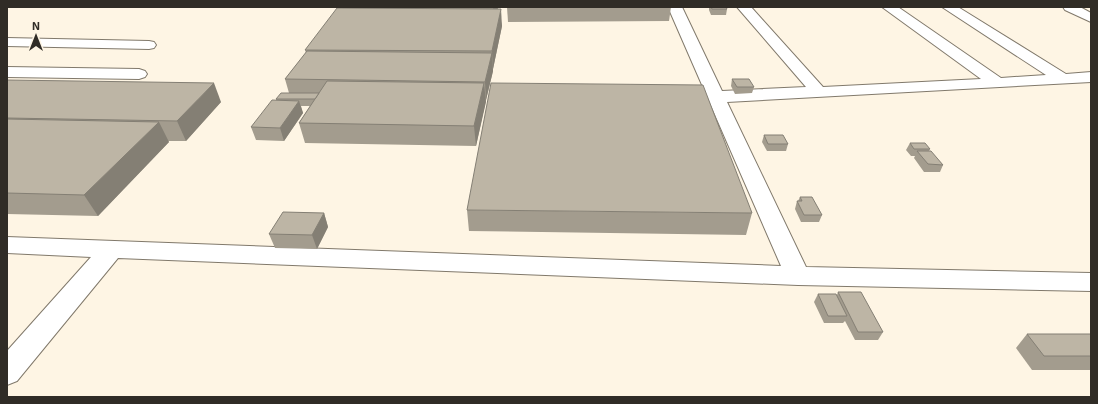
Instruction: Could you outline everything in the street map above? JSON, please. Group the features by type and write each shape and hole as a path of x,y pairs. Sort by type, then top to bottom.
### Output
{"street":[{"path":"676,7 715,97 798,276"},
{"path":"744,7 818,91"},
{"path":"889,7 998,83"},
{"path":"949,7 1062,78"},
{"path":"1070,7 1091,18"},
{"path":"7,42 149,45"},
{"path":"7,72 139,74"},
{"path":"715,97 1091,77"},
{"path":"7,245 1087,286"},
{"path":"7,372 112,249"}],"building":[{"path":"711,7 726,7 727,9 712,9"},
{"path":"337,8 501,9 492,51 305,50"},
{"path":"307,51 492,53 485,82 285,79"},
{"path":"732,79 749,79 754,87 737,87"},
{"path":"7,80 214,83 177,121 7,118"},
{"path":"327,81 484,83 474,126 299,123"},
{"path":"491,83 703,85 752,213 467,210"},
{"path":"281,93 319,93 315,99 276,99"},
{"path":"272,100 299,101 280,128 251,127"},
{"path":"7,119 159,122 84,195 7,193"},
{"path":"764,135 783,135 788,144 768,144"},
{"path":"910,143 925,143 930,149 914,149"},
{"path":"917,151 931,151 943,165 928,164"},
{"path":"800,197 812,197 822,215 804,215 797,201 802,201"},
{"path":"283,212 324,213 312,235 269,234"},
{"path":"838,292 861,292 883,332 858,332"},
{"path":"818,294 836,294 847,316 828,316"},
{"path":"1027,334 1091,334 1091,356 1044,356"}]}
